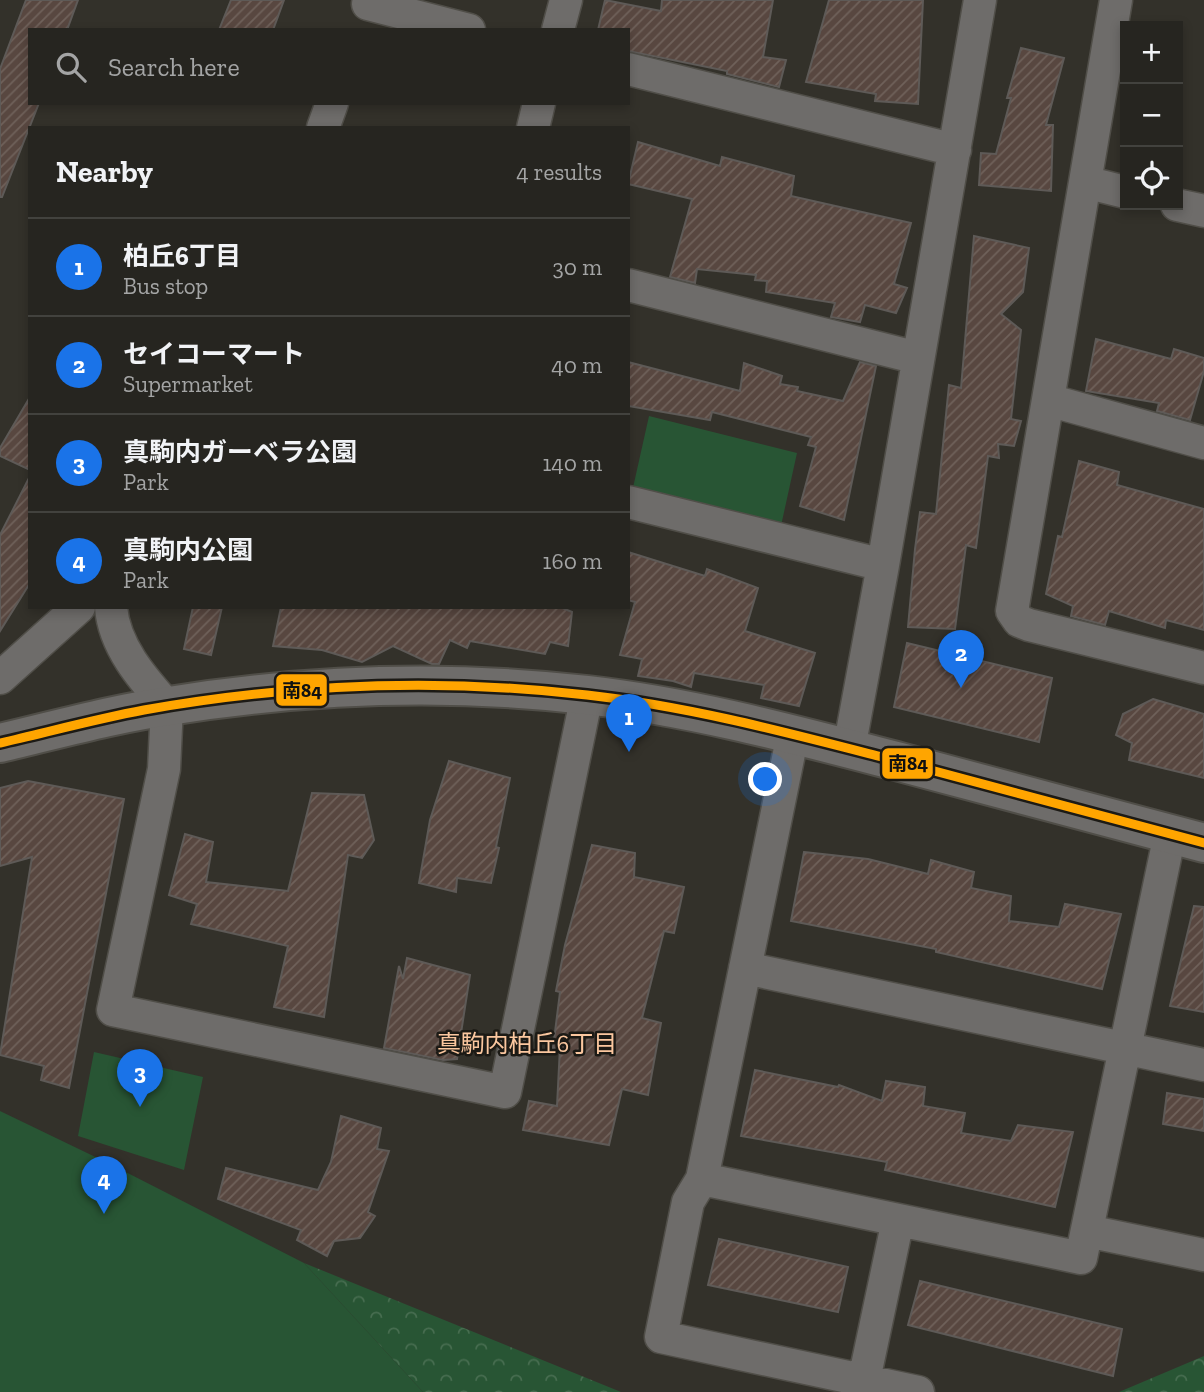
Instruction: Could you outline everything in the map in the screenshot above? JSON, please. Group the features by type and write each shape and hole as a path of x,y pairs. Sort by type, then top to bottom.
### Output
{"street":[{"path":"559,28 566,0"},
{"path":"849,749 980,0"},
{"path":"1116,0 1013,611 1019,621 1029,625 1204,668"},
{"path":"365,11 458,28"},
{"path":"630,69 955,150"},
{"path":"324,126 331,105"},
{"path":"533,126 539,105"},
{"path":"1085,182 1120,191"},
{"path":"1183,206 1204,211"},
{"path":"630,286 918,358"},
{"path":"1048,400 1204,443"},
{"path":"630,502 883,565"},
{"path":"0,678 77,609"},
{"path":"112,609 119,637 142,679 167,706 164,769 113,1010 505,1092 587,695"},
{"path":"0,743 167,706 282,691 399,685 516,688 587,695 704,713 793,734 1187,839 1126,1047 1081,1258 702,1179"},
{"path":"793,734 702,1179 688,1202 661,1337 918,1392"},
{"path":"745,968 1204,1065"},
{"path":"864,1380 898,1220"},
{"path":"1087,1231 1204,1255"}],"green space":[{"path":"649,416 797,453 779,535 630,501"},
{"path":"94,1052 203,1077 184,1170 78,1136"},
{"path":"0,1111 304,1263 423,1392 0,1392"},
{"path":"304,1263 621,1392 423,1392"},
{"path":"1204,1356 1204,1392 1119,1392"}],"building":[{"path":"26,0 78,0 68,28 28,28 28,105 38,105 2,197 0,197 0,69"},
{"path":"231,0 284,0 274,28 220,28"},
{"path":"605,0 661,11 662,0 773,0 763,57 786,60 779,87 727,74 727,71 630,51 630,28 598,28"},
{"path":"829,0 923,0 918,104 875,101 876,94 806,82"},
{"path":"1021,48 1064,58 1046,125 1053,125 1051,191 979,185 981,153 996,154 1011,98 1007,98"},
{"path":"638,142 720,166 722,157 794,176 791,196 911,223 894,284 907,288 896,313 865,305 860,322 831,317 835,303 766,292 767,281 755,280 756,275 697,269 695,283 670,277 692,199 630,184"},
{"path":"974,236 1029,248 1023,292 1001,314 1021,330 1011,419 1021,421 1014,446 998,444 999,458 988,456 976,548 966,545 955,629 908,627 920,512 936,514 949,385 961,388"},
{"path":"1096,339 1171,359 1174,349 1204,358 1204,371 1190,420 1157,411 1159,403 1086,391"},
{"path":"860,362 876,366 844,520 800,506 816,447 808,445 811,437 712,412 710,420 630,406 630,363 740,391 744,363 782,376 780,384 798,387 797,391 843,401"},
{"path":"28,400 28,469 0,456 0,448"},
{"path":"1079,461 1119,472 1117,485 1204,509 1204,630 1166,620 1165,628 1109,611 1105,625 1071,616 1073,606 1046,594 1058,536 1062,537"},
{"path":"28,480 28,586 0,631 0,535"},
{"path":"630,553 705,576 707,569 758,588 745,631 815,653 799,706 761,698 764,685 694,673 691,687 673,681 638,676 642,659 620,655 635,602 630,601"},
{"path":"193,609 222,609 211,655 184,649"},
{"path":"281,609 565,609 572,612 568,646 550,642 545,654 470,641 467,648 450,640 439,664 432,664 393,646 362,662 322,650 273,646"},
{"path":"907,643 1052,678 1039,742 894,707"},
{"path":"1153,699 1204,714 1204,778 1129,760 1132,743 1116,735 1123,714"},
{"path":"449,761 510,778 491,883 457,878 456,892 419,883 430,820"},
{"path":"28,781 124,799 69,1088 41,1080 44,1066 0,1055 32,857 0,866 0,788"},
{"path":"312,793 364,795 374,840 362,858 348,855 324,1017 274,1007 288,946 191,924 197,904 169,895 185,834 213,842 206,882 288,891"},
{"path":"592,845 635,853 634,877 684,887 674,933 664,931 642,1018 661,1023 648,1095 622,1089 609,1145 523,1130 529,1101 557,1106 560,1047 553,1048 560,992 556,991 565,945"},
{"path":"804,852 868,859 928,874 931,860 974,872 971,888 1011,896 1009,921 1059,927 1065,904 1121,914 1102,989 936,952 936,949 791,921"},
{"path":"1194,906 1204,907 1204,1012 1170,1006"},
{"path":"407,958 470,975 457,1059 443,1060 384,1048 399,966 403,979"},
{"path":"755,1070 838,1087 839,1085 882,1101 886,1081 925,1087 923,1106 965,1113 961,1133 1011,1141 1018,1125 1073,1132 1055,1207 885,1170 887,1162 741,1136"},
{"path":"1167,1093 1204,1099 1204,1131 1163,1124"},
{"path":"341,1116 381,1128 377,1149 389,1151 368,1212 375,1216 360,1238 334,1241 327,1256 297,1240 301,1230 218,1199 226,1168 318,1190 331,1162"},
{"path":"719,1239 848,1267 838,1312 708,1285"},
{"path":"920,1281 1122,1329 1113,1376 908,1325"}],"transit line":[{"name":"南84","path":"0,743 144,710 254,694 421,685 532,690 624,700 736,721 1204,843"}],"place":[{"name":"セイコーマート","path":"961,688"},
{"name":"柏丘6丁目","path":"629,752"},
{"name":"真駒内ガーベラ公園","path":"140,1107"},
{"name":"真駒内公園","path":"104,1214"}],"district":[{"name":"真駒内柏丘6丁目","path":"527,1043"}]}
